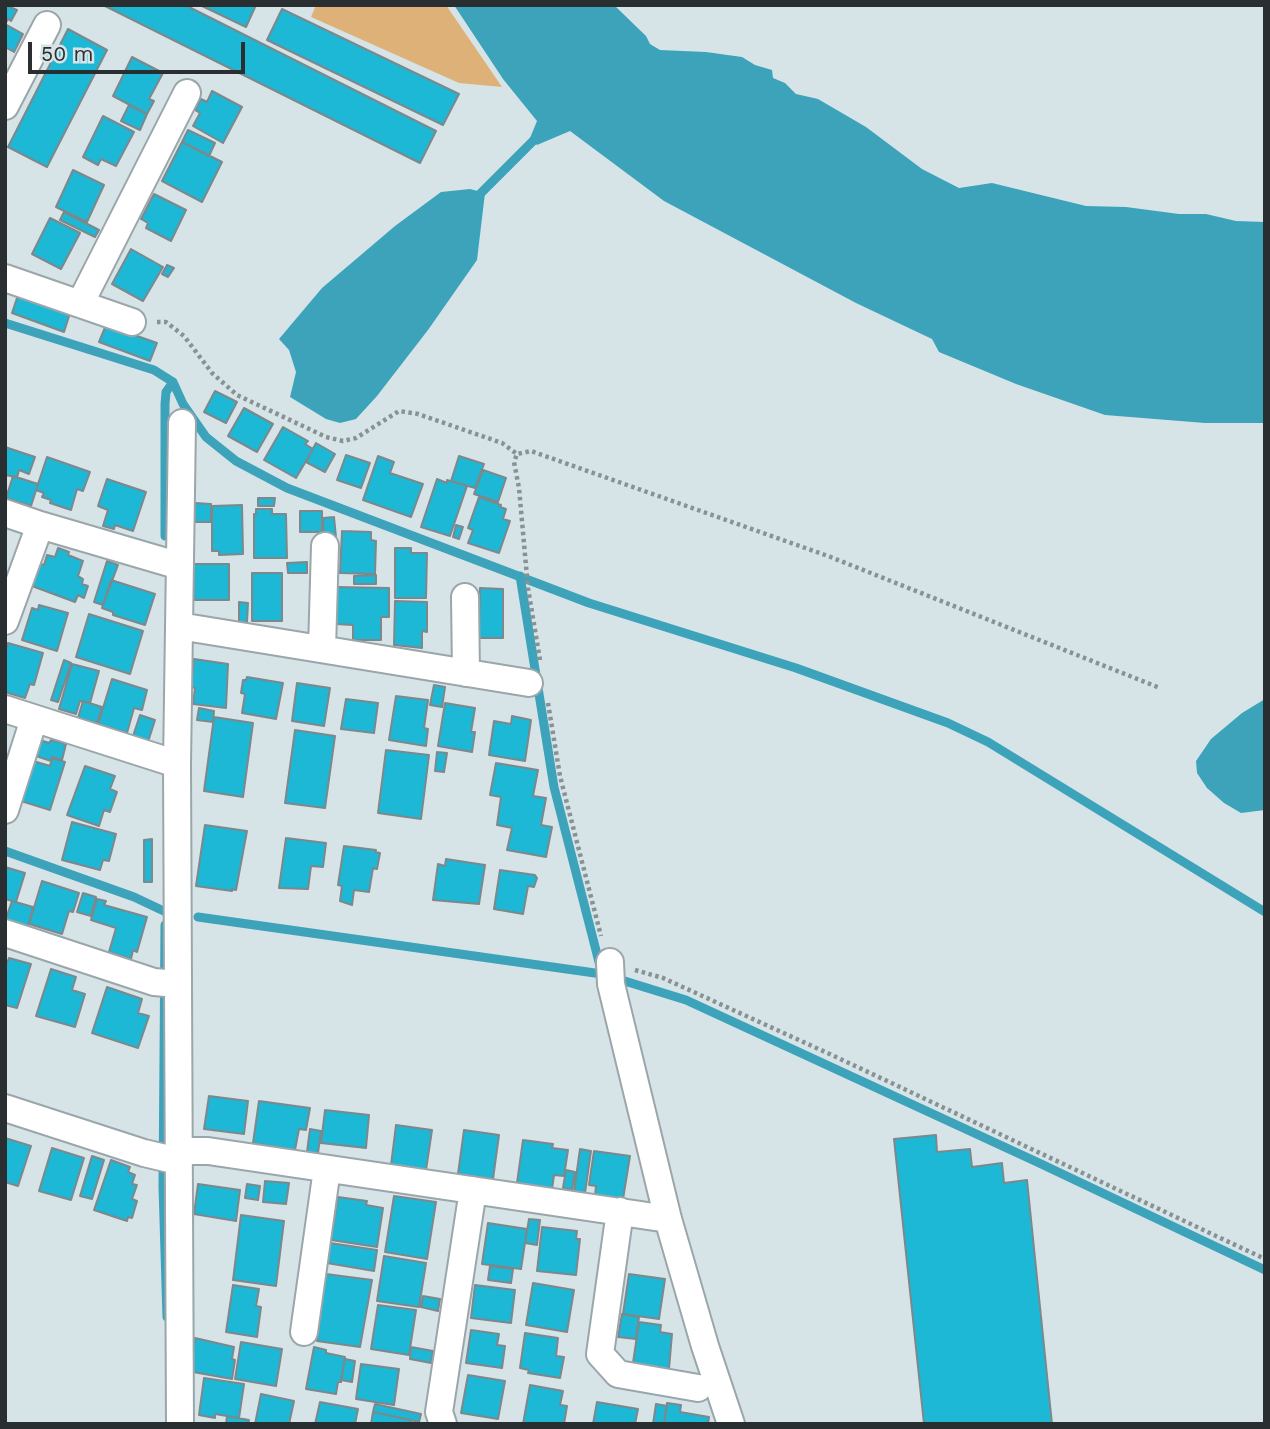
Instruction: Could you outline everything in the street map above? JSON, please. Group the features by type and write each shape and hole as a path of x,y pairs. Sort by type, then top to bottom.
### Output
{"street":[{"path":"5,106 47,25"},
{"path":"80,304 187,93"},
{"path":"5,278 132,322"},
{"path":"180,1424 170,1157 168,983 177,764 183,423"},
{"path":"5,513 180,566"},
{"path":"5,621 40,525"},
{"path":"322,649 325,546"},
{"path":"465,597 466,673"},
{"path":"179,626 466,673 539,682"},
{"path":"5,709 177,764"},
{"path":"5,810 34,719"},
{"path":"5,933 168,983"},
{"path":"610,972 663,1218 731,1424"},
{"path":"5,1108 170,1157 208,1151 663,1218"},
{"path":"304,1332 327,1169"},
{"path":"443,1424 439,1412 472,1190"},
{"path":"620,1211 600,1354 618,1374 698,1388"}],"path":[{"path":"132,322 166,322 184,336 212,373 237,395 326,437 343,441 356,438 399,411 418,414 502,443 517,454 531,451 828,556 1160,688"},
{"path":"517,454 514,462 539,682 610,972 663,978 1265,1259"}],"shaded area":[{"path":"316,5 446,5 502,87 459,83 311,17"}],"water":[{"path":"454,5 614,5 646,36 650,44 660,50 742,57 755,65 772,70 773,78 785,83 796,94 818,99 866,127 922,169 959,188 992,183 1086,206 1206,214 1236,221 1265,222 1265,423 1205,423 1105,415 1016,384 939,352 932,339 856,303 664,201 570,131 537,145 530,138 537,121 503,79"},
{"path":"470,189 485,193 477,260 377,396 356,419 340,423 326,419 290,397 296,372 289,350 279,339 322,288 395,226 441,192"},
{"path":"1265,699 1265,810 1241,813 1207,788 1197,773 1196,761 1211,739 1242,713"}],"building":[{"path":"5,5 17,10 11,21 8,19 5,24"},
{"path":"103,5 185,5 436,131 420,163"},
{"path":"200,5 256,5 246,27"},
{"path":"282,9 459,94 443,125 267,40"},
{"path":"5,24 23,34 14,52 5,47"},
{"path":"68,29 107,50 47,167 8,147"},
{"path":"132,57 163,73 149,99 154,101 147,114 113,96"},
{"path":"212,91 242,107 223,143 193,126 200,113 195,110 201,99 207,102"},
{"path":"129,105 147,114 140,130 121,121"},
{"path":"103,116 134,132 116,166 101,159 98,165 83,157"},
{"path":"188,130 215,143 209,156 182,142"},
{"path":"182,142 222,162 202,202 162,181"},
{"path":"73,170 104,185 87,222 56,207"},
{"path":"154,194 186,210 171,241 146,228 148,223 141,219"},
{"path":"64,212 99,230 95,237 60,220"},
{"path":"50,218 80,233 61,269 32,254"},
{"path":"131,249 163,267 143,301 112,284"},
{"path":"167,265 174,268 168,277 162,274"},
{"path":"18,295 70,313 64,332 12,313"},
{"path":"106,325 157,343 150,361 99,342"},
{"path":"215,391 237,402 226,423 204,412"},
{"path":"244,408 273,424 257,452 228,436"},
{"path":"283,427 308,441 305,444 313,449 296,478 264,460"},
{"path":"316,443 335,454 325,472 306,462"},
{"path":"5,447 35,457 29,474 19,470 17,478 7,475 5,480"},
{"path":"346,455 370,463 361,488 337,480"},
{"path":"378,456 394,462 390,473 423,484 411,517 363,500"},
{"path":"459,456 484,464 475,488 451,481"},
{"path":"47,457 90,472 83,491 77,489 71,510 50,503 51,500 42,497 44,493 36,490"},
{"path":"483,470 506,478 498,502 474,494"},
{"path":"13,476 38,484 31,506 6,498"},
{"path":"107,479 146,492 133,531 115,525 114,529 103,526 108,510 98,506"},
{"path":"437,479 467,486 450,536 421,527"},
{"path":"479,497 506,509 503,519 510,521 499,553 468,543 473,530 468,528"},
{"path":"258,498 275,498 274,506 258,506"},
{"path":"195,503 211,504 211,522 195,522"},
{"path":"242,505 243,554 219,555 219,551 212,551 212,506"},
{"path":"256,509 272,509 272,514 286,514 287,558 254,558"},
{"path":"300,511 322,511 322,532 300,532"},
{"path":"334,517 336,537 324,538 323,518"},
{"path":"456,525 463,527 459,539 453,537"},
{"path":"342,531 371,532 371,540 376,541 375,574 340,573"},
{"path":"58,548 83,561 78,576 83,579 82,584 88,586 84,598 78,595 75,602 32,586 40,564 44,565 47,555 55,557"},
{"path":"395,548 411,548 411,553 427,553 426,598 395,598"},
{"path":"107,561 118,565 103,605 94,602"},
{"path":"307,562 307,573 288,573 287,563"},
{"path":"194,564 229,564 229,600 194,600"},
{"path":"252,573 282,573 282,621 252,621"},
{"path":"376,575 376,584 354,584 354,576"},
{"path":"111,580 155,594 145,625 113,615 113,612 102,608"},
{"path":"336,587 389,588 389,617 381,617 381,640 353,640 353,625 336,624"},
{"path":"480,588 503,589 503,638 479,638"},
{"path":"395,601 427,602 427,632 422,631 422,648 394,645"},
{"path":"239,602 248,603 247,622 239,622"},
{"path":"39,605 68,613 57,651 22,640 32,608 38,610"},
{"path":"89,614 143,631 130,674 76,657"},
{"path":"8,643 43,653 34,685 30,684 25,698 5,692 5,653"},
{"path":"194,659 228,664 226,708 193,704 195,688 191,687"},
{"path":"64,660 71,663 58,702 51,700"},
{"path":"72,664 99,671 90,703 80,701 76,714 59,709"},
{"path":"247,677 283,683 276,719 242,713 245,694 241,693 243,680"},
{"path":"112,679 147,690 142,710 134,708 127,733 98,724"},
{"path":"297,683 330,688 324,726 292,721"},
{"path":"434,685 445,687 442,707 430,705"},
{"path":"396,696 428,700 424,728 428,729 426,746 389,740"},
{"path":"346,699 378,703 374,733 341,729"},
{"path":"83,701 102,707 97,723 78,718"},
{"path":"445,703 475,708 471,732 475,732 472,752 438,746"},
{"path":"199,708 214,711 213,722 197,720"},
{"path":"140,715 155,720 148,742 133,736"},
{"path":"512,716 531,720 525,761 489,755 494,721 511,724"},
{"path":"214,717 253,723 243,797 204,791"},
{"path":"295,730 335,736 325,808 285,803"},
{"path":"40,740 66,744 62,760 52,757 51,761 36,756"},
{"path":"386,750 429,755 421,819 378,813"},
{"path":"437,752 447,753 444,772 435,771"},
{"path":"52,758 65,762 50,810 21,801 33,761 50,766"},
{"path":"496,763 538,770 533,796 546,798 541,825 552,827 546,857 507,850 512,828 497,825 501,797 490,795"},
{"path":"85,766 115,776 110,789 117,792 110,812 104,810 99,826 67,815"},
{"path":"72,822 116,834 109,861 103,860 100,870 62,860"},
{"path":"205,825 247,831 236,890 196,886"},
{"path":"286,838 326,843 323,867 311,866 308,889 279,888"},
{"path":"152,839 152,882 144,882 144,840"},
{"path":"344,846 376,850 375,852 380,853 377,869 373,868 369,892 354,890 352,905 340,901 342,886 338,885"},
{"path":"446,859 485,865 479,904 433,900 438,864 445,866"},
{"path":"5,867 25,873 16,902 5,899"},
{"path":"500,870 535,875 537,878 534,887 528,886 523,914 494,909"},
{"path":"42,881 79,893 73,912 69,911 62,934 29,924"},
{"path":"83,893 96,897 91,916 77,912"},
{"path":"97,899 106,901 104,905 147,917 137,952 133,950 131,959 109,952 116,928 91,920"},
{"path":"12,901 33,907 28,927 5,921"},
{"path":"9,958 31,964 17,1008 5,1005 5,962 7,963"},
{"path":"51,969 76,977 72,990 85,994 75,1027 36,1016"},
{"path":"107,987 142,999 138,1013 149,1016 138,1048 92,1033"},
{"path":"209,1096 248,1101 244,1134 204,1129"},
{"path":"259,1101 310,1108 306,1130 299,1129 295,1150 253,1143"},
{"path":"325,1110 369,1115 366,1148 321,1143"},
{"path":"396,1125 432,1130 426,1170 391,1165"},
{"path":"310,1129 321,1131 318,1153 307,1152"},
{"path":"464,1130 499,1135 493,1179 458,1174"},
{"path":"936,1135 937,1152 970,1149 972,1167 1002,1163 1004,1183 1027,1180 1052,1424 924,1424 894,1139"},
{"path":"5,1138 31,1146 18,1186 5,1182"},
{"path":"523,1140 553,1144 552,1148 568,1150 564,1176 554,1175 552,1189 517,1183"},
{"path":"52,1148 84,1158 71,1200 39,1191"},
{"path":"580,1149 591,1151 585,1193 574,1192"},
{"path":"594,1151 630,1156 623,1199 595,1195 596,1186 589,1185"},
{"path":"92,1156 104,1160 92,1199 80,1196"},
{"path":"111,1160 130,1167 128,1172 135,1175 132,1184 137,1185 132,1199 137,1201 132,1218 128,1217 127,1221 94,1210"},
{"path":"566,1170 575,1172 572,1190 563,1188"},
{"path":"265,1181 289,1183 286,1204 263,1202"},
{"path":"198,1184 240,1190 236,1221 194,1214"},
{"path":"247,1184 260,1186 258,1200 245,1198"},
{"path":"394,1196 436,1202 427,1259 385,1252"},
{"path":"338,1197 367,1201 366,1205 383,1208 377,1247 331,1240"},
{"path":"241,1215 284,1221 276,1286 233,1280"},
{"path":"529,1219 540,1220 537,1245 525,1243"},
{"path":"488,1223 527,1229 521,1269 482,1264"},
{"path":"542,1227 577,1231 576,1239 580,1239 576,1275 537,1271"},
{"path":"330,1243 377,1250 374,1271 327,1263"},
{"path":"384,1256 426,1263 419,1307 377,1301"},
{"path":"490,1266 513,1269 511,1283 488,1280"},
{"path":"326,1274 372,1280 360,1347 317,1341"},
{"path":"629,1274 665,1279 659,1319 623,1314"},
{"path":"533,1283 574,1290 567,1332 526,1325"},
{"path":"233,1285 259,1289 256,1306 261,1307 257,1337 226,1332"},
{"path":"475,1285 515,1290 511,1323 471,1318"},
{"path":"423,1296 440,1299 438,1311 421,1307"},
{"path":"378,1305 416,1310 409,1355 371,1349"},
{"path":"622,1314 639,1317 636,1339 618,1337"},
{"path":"639,1322 661,1325 660,1332 672,1334 669,1369 633,1363"},
{"path":"471,1330 499,1334 497,1345 505,1346 502,1368 466,1363"},
{"path":"525,1333 558,1338 556,1356 564,1357 560,1378 528,1373 529,1370 520,1368"},
{"path":"195,1338 234,1347 232,1379 193,1372 194,1366 191,1366"},
{"path":"241,1342 282,1349 276,1386 235,1379"},
{"path":"314,1347 345,1357 336,1394 306,1389"},
{"path":"411,1347 433,1351 431,1363 410,1359"},
{"path":"345,1359 355,1361 352,1382 341,1380"},
{"path":"361,1364 399,1369 394,1405 356,1399"},
{"path":"468,1375 505,1381 498,1419 461,1413"},
{"path":"204,1378 244,1384 239,1418 215,1414 215,1418 199,1415"},
{"path":"530,1385 563,1391 560,1405 567,1406 564,1424 523,1424"},
{"path":"261,1394 294,1401 289,1424 255,1424"},
{"path":"320,1402 358,1409 355,1424 315,1424"},
{"path":"597,1402 638,1409 635,1424 593,1424"},
{"path":"667,1403 681,1405 680,1412 709,1417 708,1424 664,1424"},
{"path":"375,1404 421,1414 419,1422 373,1412"},
{"path":"656,1404 667,1406 664,1424 653,1424"},
{"path":"373,1412 411,1420 410,1424 371,1424"},
{"path":"227,1416 249,1420 248,1424 226,1424"}],"waterway":[{"path":"475,199 542,132"},
{"path":"5,323 154,370 173,382 183,404 206,437 236,461 287,488 589,603 796,668 948,723 988,742 1265,912"},
{"path":"165,536 165,404 166,392 173,382"},
{"path":"520,576 554,787 600,966"},
{"path":"5,851 134,897 170,914"},
{"path":"198,917 602,974 686,1000 1265,1270"},
{"path":"165,925 163,1187 167,1317"}]}
